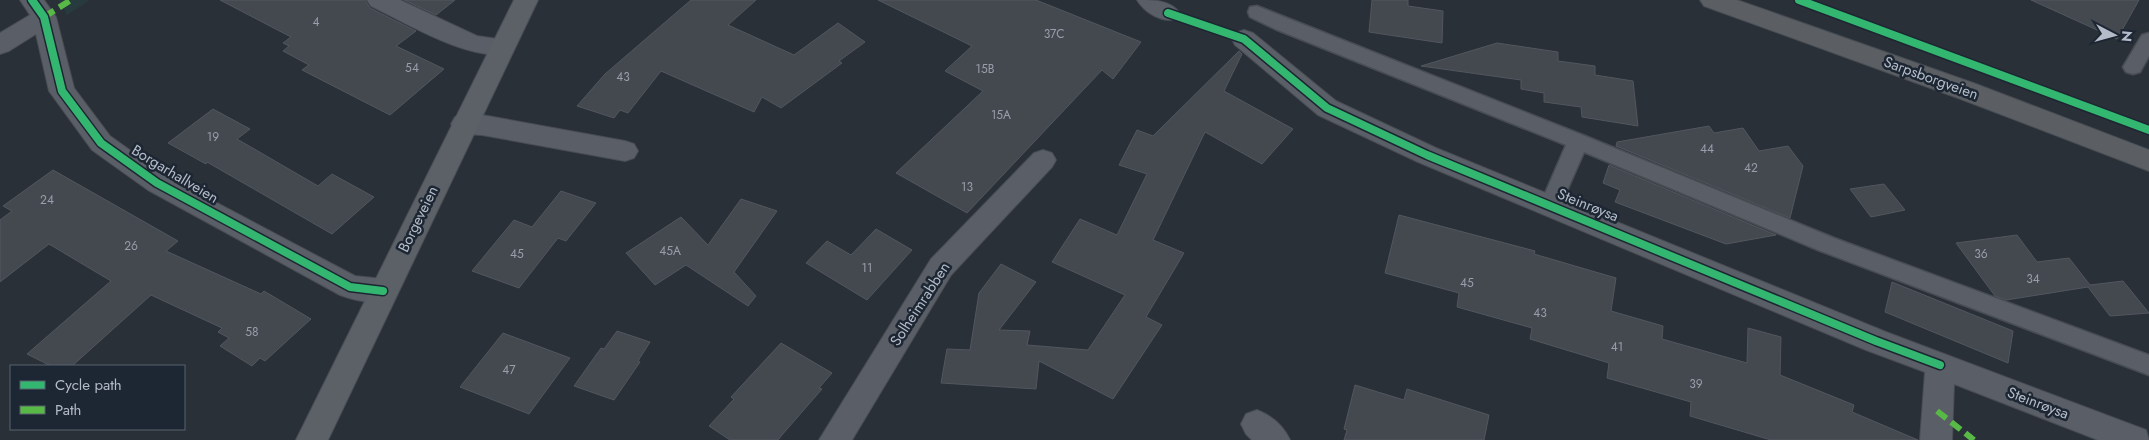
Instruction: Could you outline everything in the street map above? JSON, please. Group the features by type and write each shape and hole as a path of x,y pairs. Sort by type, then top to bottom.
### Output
{"highway":[{"name":"Sarpsborgveien","path":"1712,0 1968,91 2149,161"}],"main road":[{"name":"Borgeveien","path":"312,440 464,124 526,0"}],"street":[{"path":"378,0 473,44 503,47"},
{"path":"0,45 38,8"},
{"name":"Borgarhallveien","path":"38,8 62,91 101,143 157,183 350,287 383,291"},
{"name":"Steinrøysa","path":"1244,39 1327,108 1427,155 1876,341 2135,440"},
{"path":"464,124 482,124 625,150"},
{"name":"Solheimrabben","path":"834,440 941,267 1043,160"},
{"path":"1936,440 1940,365"}],"lane":[{"path":"1257,12 1578,141 1826,244 2149,365"},
{"path":"2133,67 2149,40"},
{"path":"1551,205 1578,141"}],"green space":[{"path":"59,0 90,0 67,15"}],"building":[{"path":"220,0 365,0 370,8 416,31 396,46 444,69 390,115 302,70 309,65 283,51 289,46 283,43 291,37"},
{"path":"404,0 455,0 436,15"},
{"path":"691,0 756,0 728,25 794,55 838,23 865,42 839,61 842,63 781,108 762,97 754,112 661,71 628,113 620,110 614,118 577,106 605,74"},
{"path":"878,0 1036,0 1141,42 1113,79 1102,70 967,213 896,173 983,91 945,71 972,46"},
{"path":"1372,0 1408,0 1408,6 1443,11 1442,43 1369,32"},
{"path":"2031,0 2139,0 2117,39"},
{"path":"1497,43 1558,52 1558,61 1595,66 1595,75 1633,81 1638,126 1582,117 1581,107 1544,102 1544,93 1521,89 1521,80 1421,66"},
{"path":"1239,51 1242,54 1224,91 1293,129 1262,164 1205,132 1153,240 1184,253 1146,317 1162,325 1113,399 1039,361 1036,389 941,383 947,349 970,350 979,293 1001,264 1036,282 999,330 1030,331 1027,345 1088,350 1125,295 1052,262 1080,219 1117,235 1147,174 1119,165 1137,130 1153,136"},
{"path":"213,109 250,129 237,139 318,186 332,174 374,197 332,234 207,162 206,164 168,143"},
{"path":"1709,126 1714,133 1743,128 1759,151 1788,146 1803,166 1790,218 1616,146 1617,142"},
{"path":"1609,165 1776,235 1726,244 1615,202 1620,190 1603,183"},
{"path":"53,170 178,241 166,251 261,294 264,291 311,319 265,361 260,358 252,366 220,346 229,338 218,332 222,328 151,295 73,365 49,365 27,354 111,281 49,244 0,282 0,220 12,211 3,206"},
{"path":"1884,184 1905,210 1871,217 1850,189"},
{"path":"561,191 596,203 566,241 558,238 519,288 472,271 514,220 532,227"},
{"path":"741,199 777,211 734,272 756,296 748,306 686,265 655,285 626,253 681,217 708,245"},
{"path":"1399,215 1535,251 1534,254 1616,278 1611,311 1663,326 1662,339 1747,363 1748,328 1781,337 1780,375 1854,405 1852,412 1918,440 1771,440 1690,416 1691,402 1607,378 1609,363 1530,339 1532,328 1457,307 1459,293 1385,273"},
{"path":"876,229 912,250 867,300 806,263 827,241 851,255"},
{"path":"2017,235 2037,262 2069,258 2090,285 2123,281 2149,313 2110,316 2088,287 2006,300 1995,296 1956,243"},
{"path":"1892,282 2013,331 2008,363 1885,312"},
{"path":"617,331 650,342 638,361 640,362 614,400 574,386 601,348 604,349"},
{"path":"503,333 570,358 529,414 460,387"},
{"path":"781,343 832,373 819,388 822,389 778,440 730,440 709,426 734,399 731,397"},
{"path":"1355,385 1404,400 1407,389 1489,415 1484,440 1344,440 1347,430 1344,429"}],"marked path":[{"path":"44,17 71,0"},
{"path":"1937,411 1974,440"}],"cycle path":[{"path":"32,0 44,17 62,91 101,143 157,183 350,287 383,291"},
{"path":"1799,0 2149,130"},
{"path":"1168,13 1244,39 1327,108 1427,155 1876,341 1940,365"}]}
